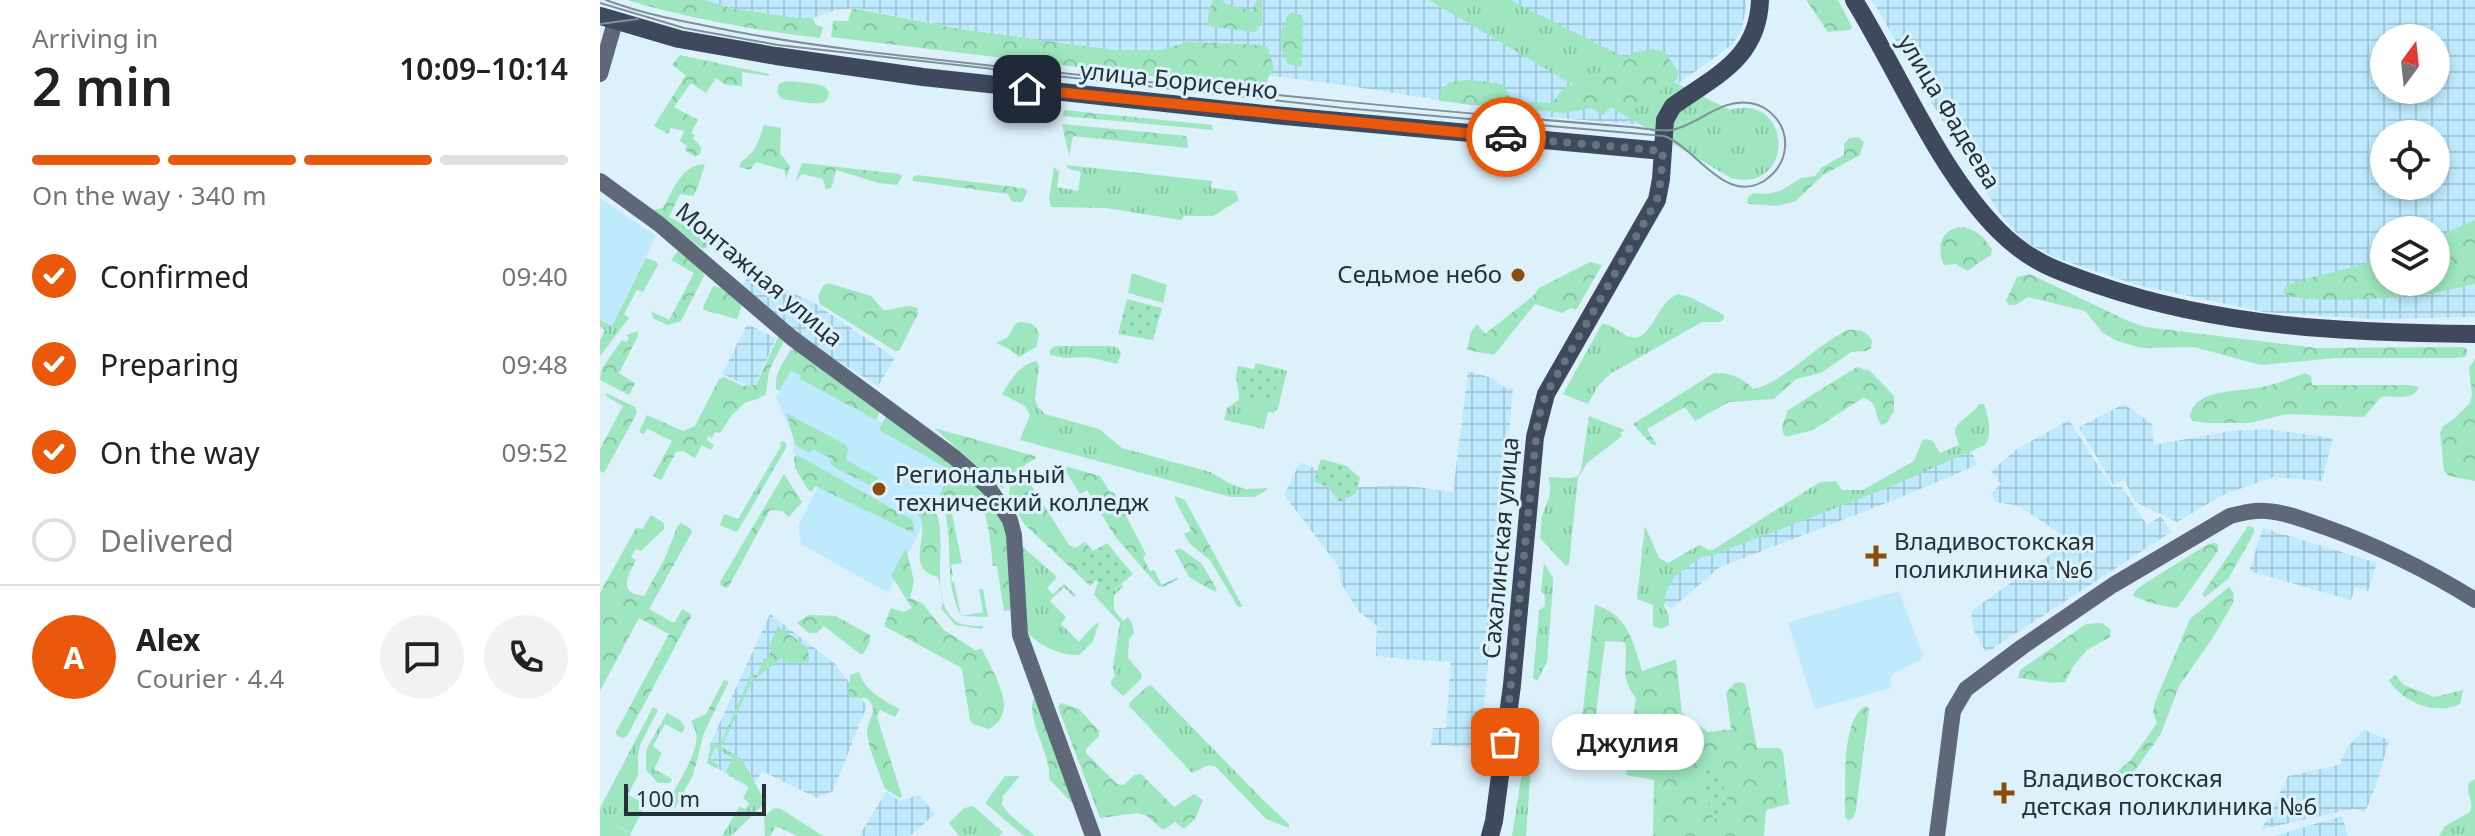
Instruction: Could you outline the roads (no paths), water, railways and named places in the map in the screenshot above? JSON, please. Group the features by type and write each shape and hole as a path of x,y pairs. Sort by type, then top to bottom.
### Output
{"main road":[{"name":"Сахалинская улица","path":"1490,836 1512,685 1538,419 1546,394 1657,200 1668,113 1740,56 1755,30 1760,0"},
{"name":"улица Фадеева","path":"1854,0 1963,186 1978,208 2023,254 2057,271 2133,297 2229,319 2324,328 2475,334"},
{"name":"улица Борисенко","path":"608,19 679,39 923,77 1267,115 1663,151"},
{"path":"600,74 608,19"},
{"name":"Монтажная улица","path":"600,181 659,224 792,338 944,449 989,488 1010,520 1014,535 1020,635 1093,836"},
{"path":"1937,836 1953,711 1966,689 2113,585 2230,516 2250,511 2270,511 2299,518 2356,538 2426,571 2475,600"}],"tram line":[{"path":"600,3 684,28 778,45 1344,108 1664,136 1688,151 1711,172 1736,186 1750,186 1768,178 1781,162 1785,147 1783,131 1776,118 1764,108 1750,103 1729,104 1672,130 1479,114 1023,69 801,43 651,14 606,0"},
{"path":"600,24 638,19"}],"place":[{"name":"Седьмое небо","path":"1518,275"},
{"name":"Региональный технический колледж","path":"879,489"},
{"name":"Владивостокская поликлиника №6","path":"1876,556"},
{"name":"Джулия","path":"1505,742"},
{"name":"Владивостокская детская поликлиника №6","path":"2004,793"}]}
